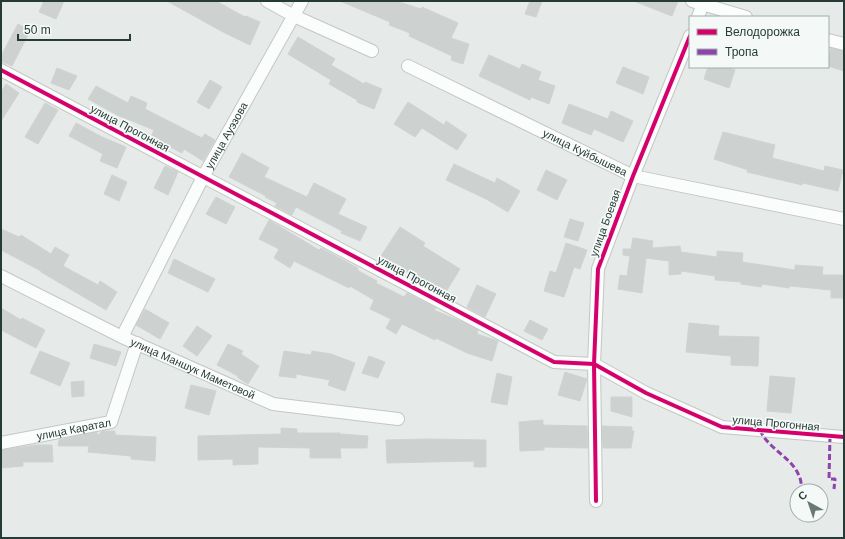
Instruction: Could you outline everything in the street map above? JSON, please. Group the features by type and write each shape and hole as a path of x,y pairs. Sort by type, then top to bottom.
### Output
{"street":[{"path":"267,1 294,16 372,51"},
{"name":"улица Ауэзова","path":"122,336 203,177 302,1"},
{"path":"698,16 699,2 743,16"},
{"name":"улица Боевая","path":"596,501 594,364 598,269 633,176 689,38"},
{"path":"829,40 844,44"},
{"name":"улица Куйбышева","path":"408,66 633,176 844,219"},
{"name":"улица Прогонная","path":"1,70 554,362 594,364 646,393 722,427 844,438"},
{"name":"улица Маншук Маметовой","path":"1,276 122,336 273,404 398,419"},
{"name":"улица Каратал","path":"1,443 111,422 137,343"}],"building":[{"path":"44,1 64,1 56,19 39,12"},
{"path":"167,1 216,1 245,17 246,16 260,22 250,45"},
{"path":"340,1 396,1 421,9 422,7 458,23 451,38 469,44 463,64 451,60 452,56 409,36 410,33 389,25 390,22"},
{"path":"530,1 542,1 536,17 525,14"},
{"path":"636,1 678,1 672,16"},
{"path":"18,24 30,31 12,66 1,61 1,56"},
{"path":"298,37 335,59 331,65 364,84 365,82 382,89 374,109 357,102 357,100 329,84 331,80 288,54"},
{"path":"831,48 844,51 844,71 829,66 829,55"},
{"path":"489,55 520,69 522,64 541,72 538,80 555,86 549,104 531,97 530,100 479,76"},
{"path":"623,67 649,77 643,94 616,83"},
{"path":"57,68 77,76 69,90 51,83"},
{"path":"708,68 730,68 735,70 729,88 704,79"},
{"path":"210,80 222,87 209,109 197,102"},
{"path":"6,84 19,93 1,121 1,92"},
{"path":"96,86 128,103 131,96 147,103 145,109 202,138 205,134 215,140 203,161 184,149 182,153 151,137 154,130 117,115 88,99"},
{"path":"408,102 444,125 446,121 467,135 457,150 422,128 415,137 394,124"},
{"path":"45,103 58,110 38,144 25,137"},
{"path":"569,104 608,119 611,111 633,121 623,142 594,129 591,135 562,123"},
{"path":"76,123 102,137 126,147 117,168 100,161 103,154 69,136"},
{"path":"723,132 775,145 772,158 824,171 825,166 843,170 838,191 803,183 802,185 747,172 748,170 714,159"},
{"path":"242,153 269,168 264,177 307,197 314,183 346,199 338,214 367,227 360,241 341,233 342,231 296,207 292,215 275,206 277,203 265,197 266,196 229,177"},
{"path":"454,164 495,183 497,178 520,191 508,212 486,199 446,180"},
{"path":"165,166 178,172 168,195 154,188"},
{"path":"546,170 567,180 557,200 537,190"},
{"path":"112,175 127,182 119,201 104,194"},
{"path":"216,197 235,207 226,224 206,214"},
{"path":"570,219 584,223 578,241 564,237"},
{"path":"269,220 319,250 321,248 358,268 357,270 377,281 376,283 404,297 407,293 436,308 434,310 478,330 477,334 498,341 492,361 467,353 436,338 435,340 402,324 396,334 386,328 391,319 370,309 374,300 350,286 349,288 294,261 290,268 274,258 279,249 259,239"},
{"path":"400,227 425,243 423,246 460,269 444,295 381,256"},
{"path":"1,229 19,237 21,235 51,254 55,247 69,255 63,266 98,285 100,281 117,292 106,310 41,271 1,250"},
{"path":"633,238 653,241 652,248 680,246 681,252 717,257 717,251 743,253 742,262 795,270 795,265 823,267 822,275 844,275 844,298 831,298 831,290 790,286 789,288 762,284 761,287 741,284 741,282 715,280 715,276 681,271 681,274 669,275 669,261 646,258 642,293 618,289 620,275 627,276 630,256 623,255 623,249 631,249"},
{"path":"566,243 587,250 580,269 574,267 564,297 544,291 550,271 556,273"},
{"path":"174,259 215,279 208,292 168,273"},
{"path":"477,285 496,294 485,317 467,307"},
{"path":"1,308 21,320 22,318 45,330 36,348 1,330"},
{"path":"145,309 169,323 160,339 136,325"},
{"path":"530,320 548,329 542,340 524,331"},
{"path":"689,323 719,326 718,336 759,337 758,366 731,365 731,356 686,352"},
{"path":"197,326 212,336 197,356 183,346"},
{"path":"94,344 121,352 116,366 90,358"},
{"path":"228,344 243,351 241,354 259,366 248,384 237,377 238,376 217,365"},
{"path":"40,351 70,363 60,386 30,373"},
{"path":"284,351 311,355 312,351 331,354 355,363 345,391 328,385 330,380 296,374 296,378 279,376"},
{"path":"369,356 385,362 378,378 362,373"},
{"path":"565,372 587,379 580,401 558,395"},
{"path":"497,373 512,377 507,405 491,402"},
{"path":"770,376 795,378 791,413 767,411"},
{"path":"84,381 84,396 72,397 71,382"},
{"path":"191,385 216,391 209,415 185,408"},
{"path":"611,397 632,397 632,417 611,411"},
{"path":"543,420 543,425 587,426 588,448 544,447 544,450 520,451 519,422"},
{"path":"602,426 632,427 632,431 634,431 631,448 603,448"},
{"path":"281,428 297,429 297,433 340,433 368,436 367,448 340,448 341,458 310,458 310,448 258,447 258,464 233,465 233,459 198,460 198,436 281,434"},
{"path":"104,431 115,431 115,435 156,437 155,461 131,459 131,456 88,452 89,446 58,446 59,440 97,432 99,435"},
{"path":"386,440 486,440 486,467 474,467 474,461 387,463"},
{"path":"36,445 52,445 53,462 23,462 23,466 1,468 1,450"}],"marked path":[{"path":"760,430 768,443 786,458 796,469 801,483"},
{"path":"830,436 829,479 835,479 834,489"}],"cycle path":[{"path":"596,501 594,364 598,269 633,176 689,38"},
{"path":"1,70 554,362 594,364 646,393 722,427 844,437"}]}
